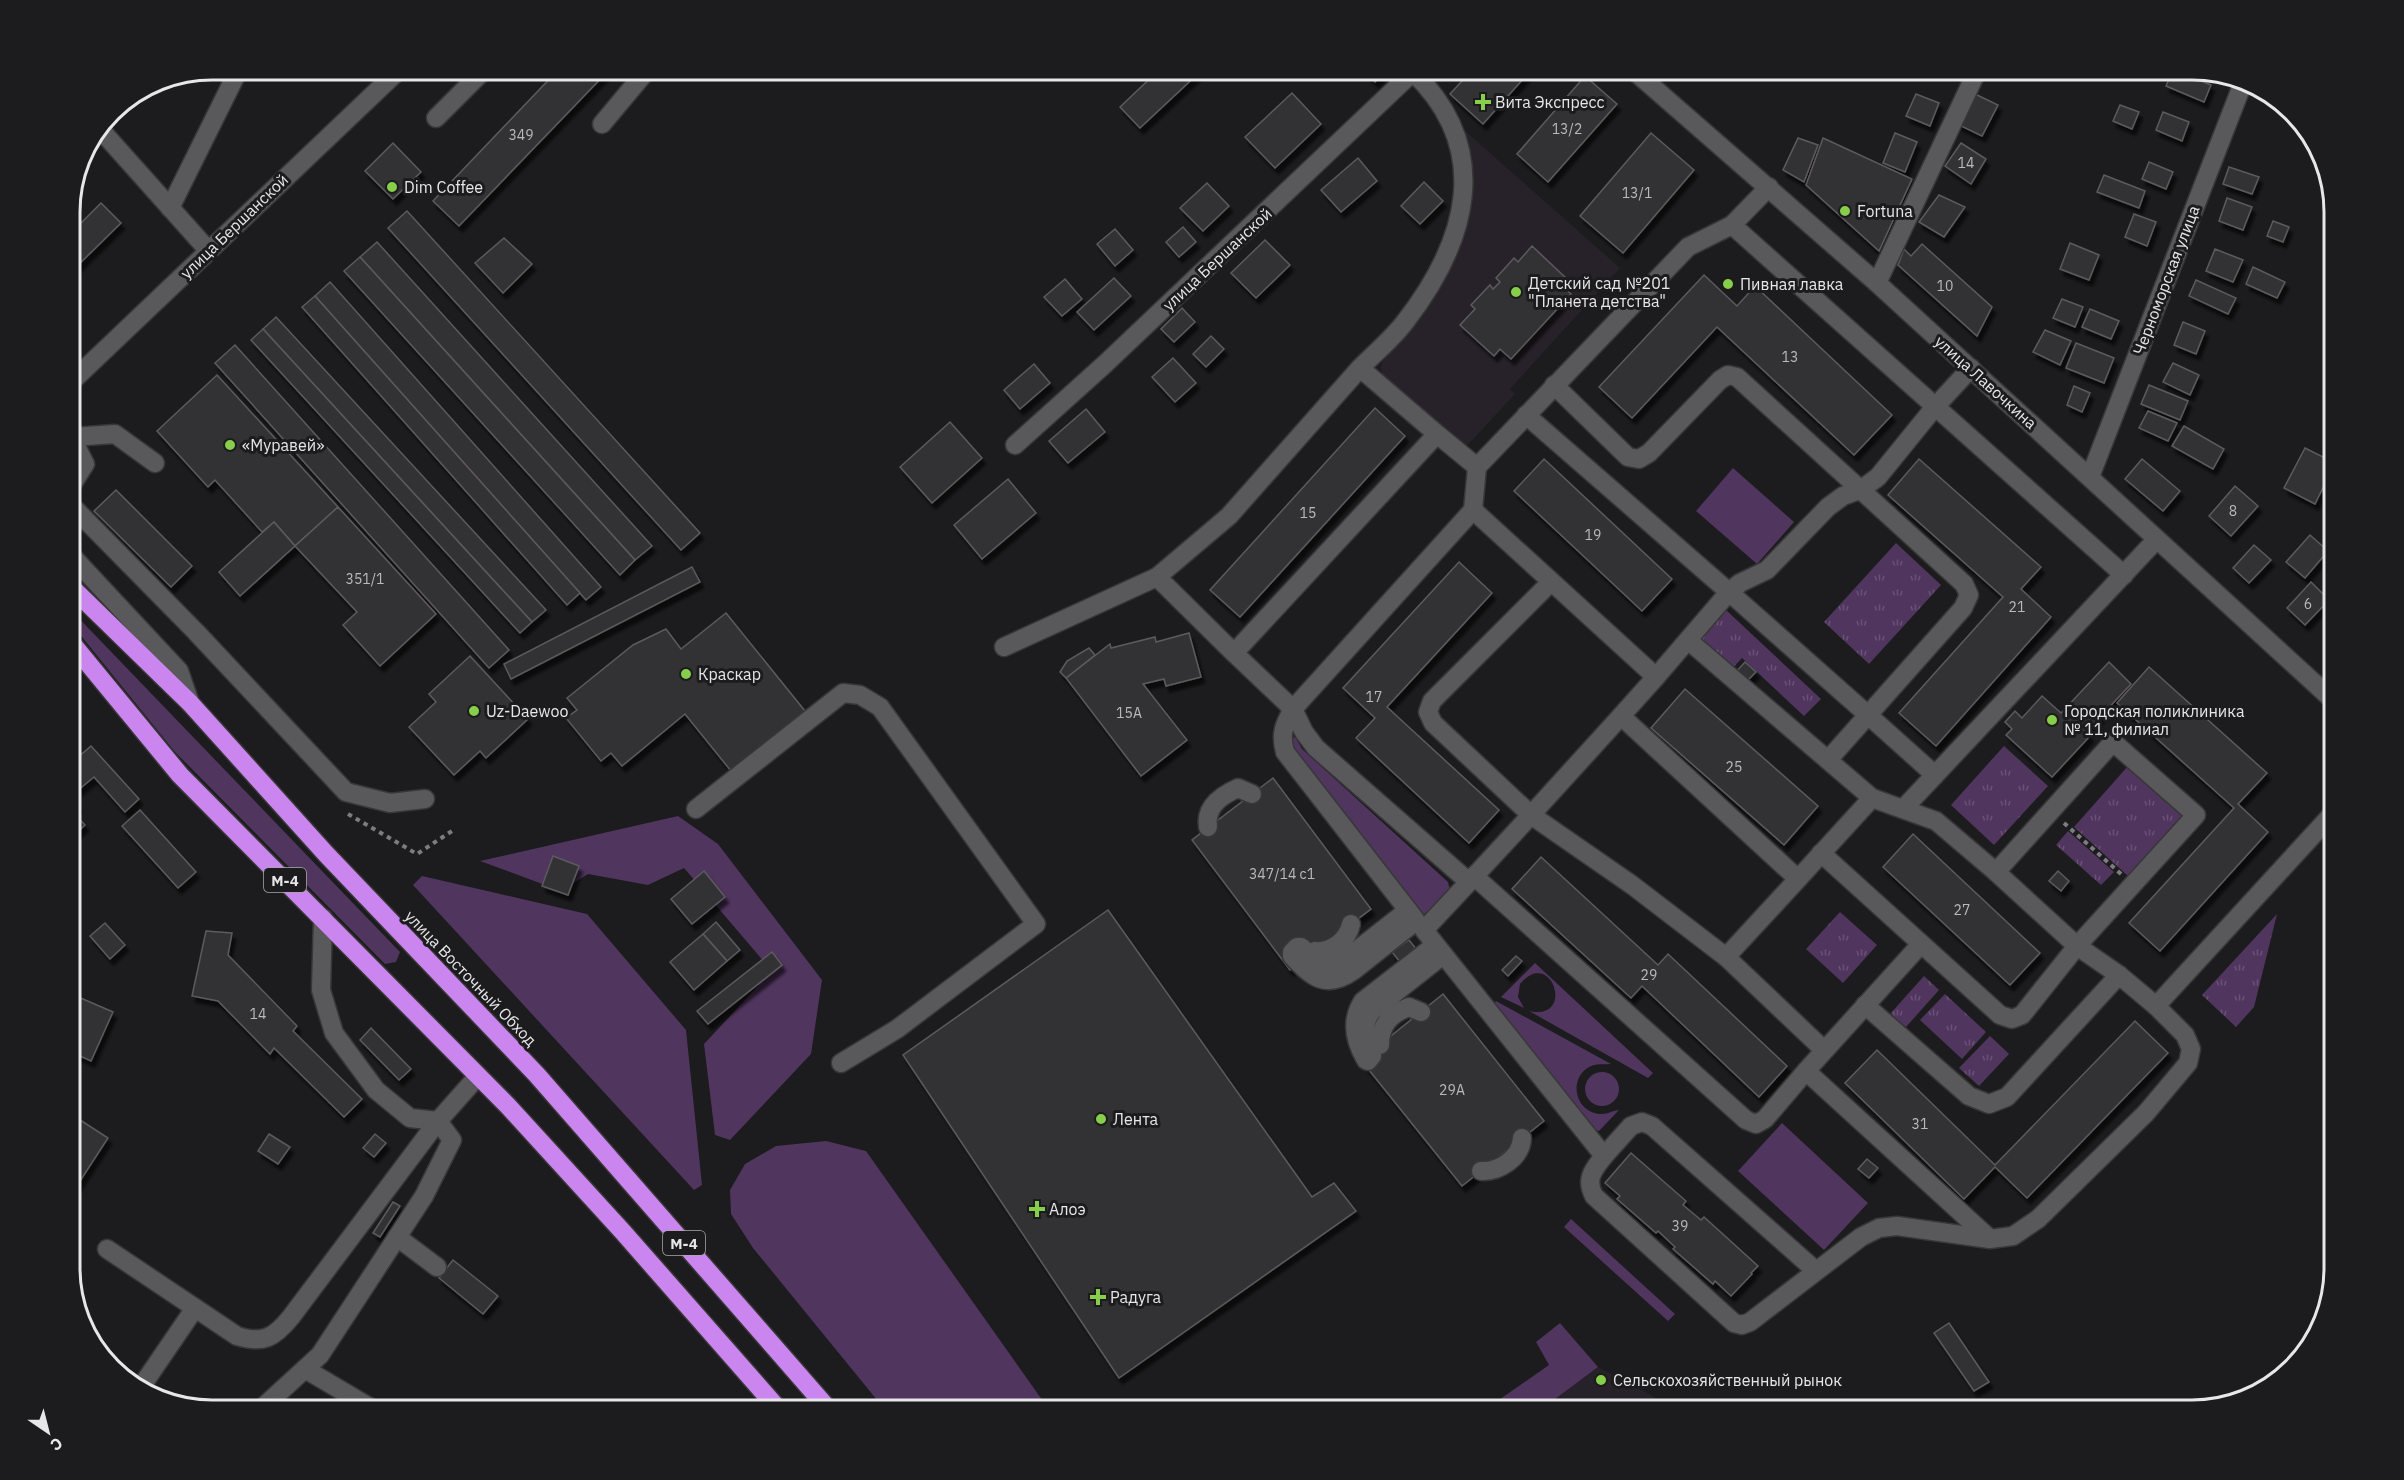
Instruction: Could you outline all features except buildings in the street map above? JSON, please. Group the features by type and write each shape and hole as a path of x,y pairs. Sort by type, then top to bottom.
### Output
{"highway":[{"name":"улица Восточный Обход","path":"80,596 190,703 326,854 537,1075 820,1400"},
{"name":"М-4","path":"80,655 180,775 478,1076 623,1232 770,1400"}],"street":[{"path":"170,208 234,80"},
{"name":"улица Бершанской","path":"80,373 388,80"},
{"path":"436,118 474,80"},
{"path":"603,124 639,80"},
{"name":"улица Бершанской","path":"1015,445 1105,364 1403,80"},
{"path":"1004,647 1157,577 1229,516 1360,368 1404,324 1426,292 1449,250 1463,206 1464,168 1454,127 1434,93 1423,80"},
{"name":"улица Лавочкина","path":"1645,80 1971,368 2324,692"},
{"path":"1877,284 1973,80"},
{"name":"Черноморская улица","path":"2090,477 2241,89"},
{"path":"105,134 208,250"},
{"path":"1604,1156 1285,752 1281,740 1283,725 1293,709 1473,510 1477,466 1688,247 1732,225 1768,187"},
{"path":"1732,225 1934,408 2124,575"},
{"path":"1360,368 1477,466"},
{"path":"1425,932 1367,1018 1364,1034 1372,1056 1368,1061 1356,1037 1354,1018 1364,1001 1471,879 1689,641 1729,591 1767,570 1828,507 1844,496 1862,489 1878,477 1934,408 1971,368"},
{"path":"1554,385 1628,457 1639,459 1649,453 1720,380 1728,375 1737,377 1964,584 1969,596 1963,608 1828,760"},
{"path":"1526,416 1729,591 1935,775"},
{"path":"80,435 115,434 155,463"},
{"path":"1234,653 1437,434"},
{"path":"80,454 85,464 80,472"},
{"path":"1473,510 1656,677"},
{"path":"80,514 196,632 346,792 390,803 425,799"},
{"path":"1903,809 2156,540"},
{"path":"80,565 179,671 190,703"},
{"path":"1157,577 1293,709 1304,732 1316,748 1471,879 1746,1120 1756,1124 1765,1119 1824,1050 1921,944"},
{"path":"1551,582 1432,701 1428,712 1433,723 1531,815 1632,885 1726,957 1824,1050"},
{"path":"1689,641 1872,798 1935,821 1996,872 2077,946 2119,975 2156,1006 2185,1035 2192,1048 2188,1064 2146,1113 2038,1219 2013,1236 1990,1239 1897,1226 1879,1228 1861,1237 1750,1322 1742,1325 1734,1323 1594,1196 1589,1185 1591,1172 1631,1126 1642,1122 1652,1126 1815,1270"},
{"path":"696,809 843,693 860,695 880,707 1036,924 897,1029 841,1063"},
{"path":"1621,716 1798,879"},
{"path":"1821,853 2000,1015 2012,1019 2022,1014 2077,946 2196,815 2114,742 1996,872"},
{"path":"1208,827 1209,810 1231,791 1238,788 1252,794"},
{"path":"1726,957 1872,798"},
{"path":"2156,1006 2324,823"},
{"path":"271,1400 320,1355 424,1196 452,1140 438,1121 410,1118 376,1090 334,1033 321,990 323,918"},
{"path":"1315,951 1329,950 1343,940 1351,924"},
{"path":"1425,932 1342,979 1332,981 1320,979 1310,973 1292,956 1292,952 1297,947 1301,948 1328,967 1425,932"},
{"path":"1866,1005 1969,1096 1989,1104 2007,1097 2119,975"},
{"path":"1380,1045 1380,1032 1385,1023 1409,1007 1421,1012"},
{"path":"1806,1071 1990,1239"},
{"path":"107,1249 237,1336 252,1340 269,1338 281,1329 438,1121 478,1076"},
{"path":"1481,1171 1499,1168 1514,1156 1522,1145 1522,1138"},
{"path":"397,1237 437,1267"},
{"path":"144,1382 195,1308"},
{"path":"305,1369 357,1400"}],"path":[{"path":"2051,811 2133,884"}],"shaded area":[{"name":"Детский сад №201 \"Планета детства\"","path":"1464,130 1620,268 1510,389 1515,394 1465,448 1386,378 1381,367 1383,361 1421,316 1454,252 1467,214 1472,189"},
{"path":"1598,1367 1658,1400 1554,1400"}],"green space":[{"path":"1733,468 1794,522 1757,564 1696,511"},
{"path":"1896,543 1941,585 1869,664 1824,622"},
{"path":"1726,610 1821,699 1804,716 1742,658 1730,671 1698,641"},
{"path":"80,619 400,952 396,962 385,964 175,752 80,635"},
{"path":"1290,736 1296,738 1302,749 1448,882 1450,890 1424,915 1419,913 1285,740"},
{"path":"2004,746 2048,786 1994,845 1951,805"},
{"path":"2128,766 2182,816 2128,876 2074,827"},
{"path":"678,816 718,844 822,980 811,1054 730,1140 715,1135 704,1044 772,971 684,868 648,885 588,874 561,891 480,861"},
{"path":"2068,831 2114,872 2101,885 2056,845"},
{"path":"422,876 587,914 686,1030 702,1185 694,1190 413,885"},
{"path":"1840,912 1877,945 1843,983 1806,949"},
{"path":"2277,914 2254,1007 2236,1027 2202,995"},
{"path":"1535,963 1653,1073 1648,1078 1529,1011 1543,1011 1552,1006 1555,997 1554,987 1542,974 1532,975 1520,984 1518,997 1524,1008 1501,997"},
{"path":"1924,976 1939,990 1906,1027 1890,1014"},
{"path":"1945,994 1986,1032 1962,1059 1920,1020"},
{"path":"1496,1001 1611,1064 1589,1067 1578,1080 1577,1095 1586,1108 1593,1113 1604,1114 1619,1110 1599,1131 1591,1129 1493,1005"},
{"path":"1990,1036 2009,1054 1979,1086 1959,1068"},
{"path":"1602,1072 1614,1077 1619,1089 1614,1101 1602,1106 1590,1101 1585,1089 1590,1077"},
{"path":"1782,1123 1868,1203 1824,1250 1738,1171"},
{"path":"826,1141 866,1151 1042,1400 877,1400 753,1248 731,1214 730,1190 745,1164 776,1146"},
{"path":"1571,1219 1675,1314 1668,1321 1564,1227"},
{"path":"1560,1323 1598,1367 1554,1400 1499,1400 1549,1365 1536,1342"}],"place":[{"name":"Вита Экспресс","path":"1483,102"},
{"name":"Dim Coffee","path":"392,187"},
{"name":"Fortuna","path":"1845,211"},
{"name":"Пивная лавка","path":"1728,284"},
{"name":"Детский сад №201 \"Планета детства\"","path":"1516,292"},
{"name":"«Муравей»","path":"230,445"},
{"name":"Краскар","path":"686,674"},
{"name":"Uz-Daewoo","path":"474,711"},
{"name":"Городская поликлиника № 11, филиал","path":"2052,720"},
{"name":"Лента","path":"1101,1119"},
{"name":"Алоэ","path":"1037,1209"},
{"name":"Радуга","path":"1098,1297"},
{"name":"Сельскохозяйственный рынок","path":"1601,1380"}]}
